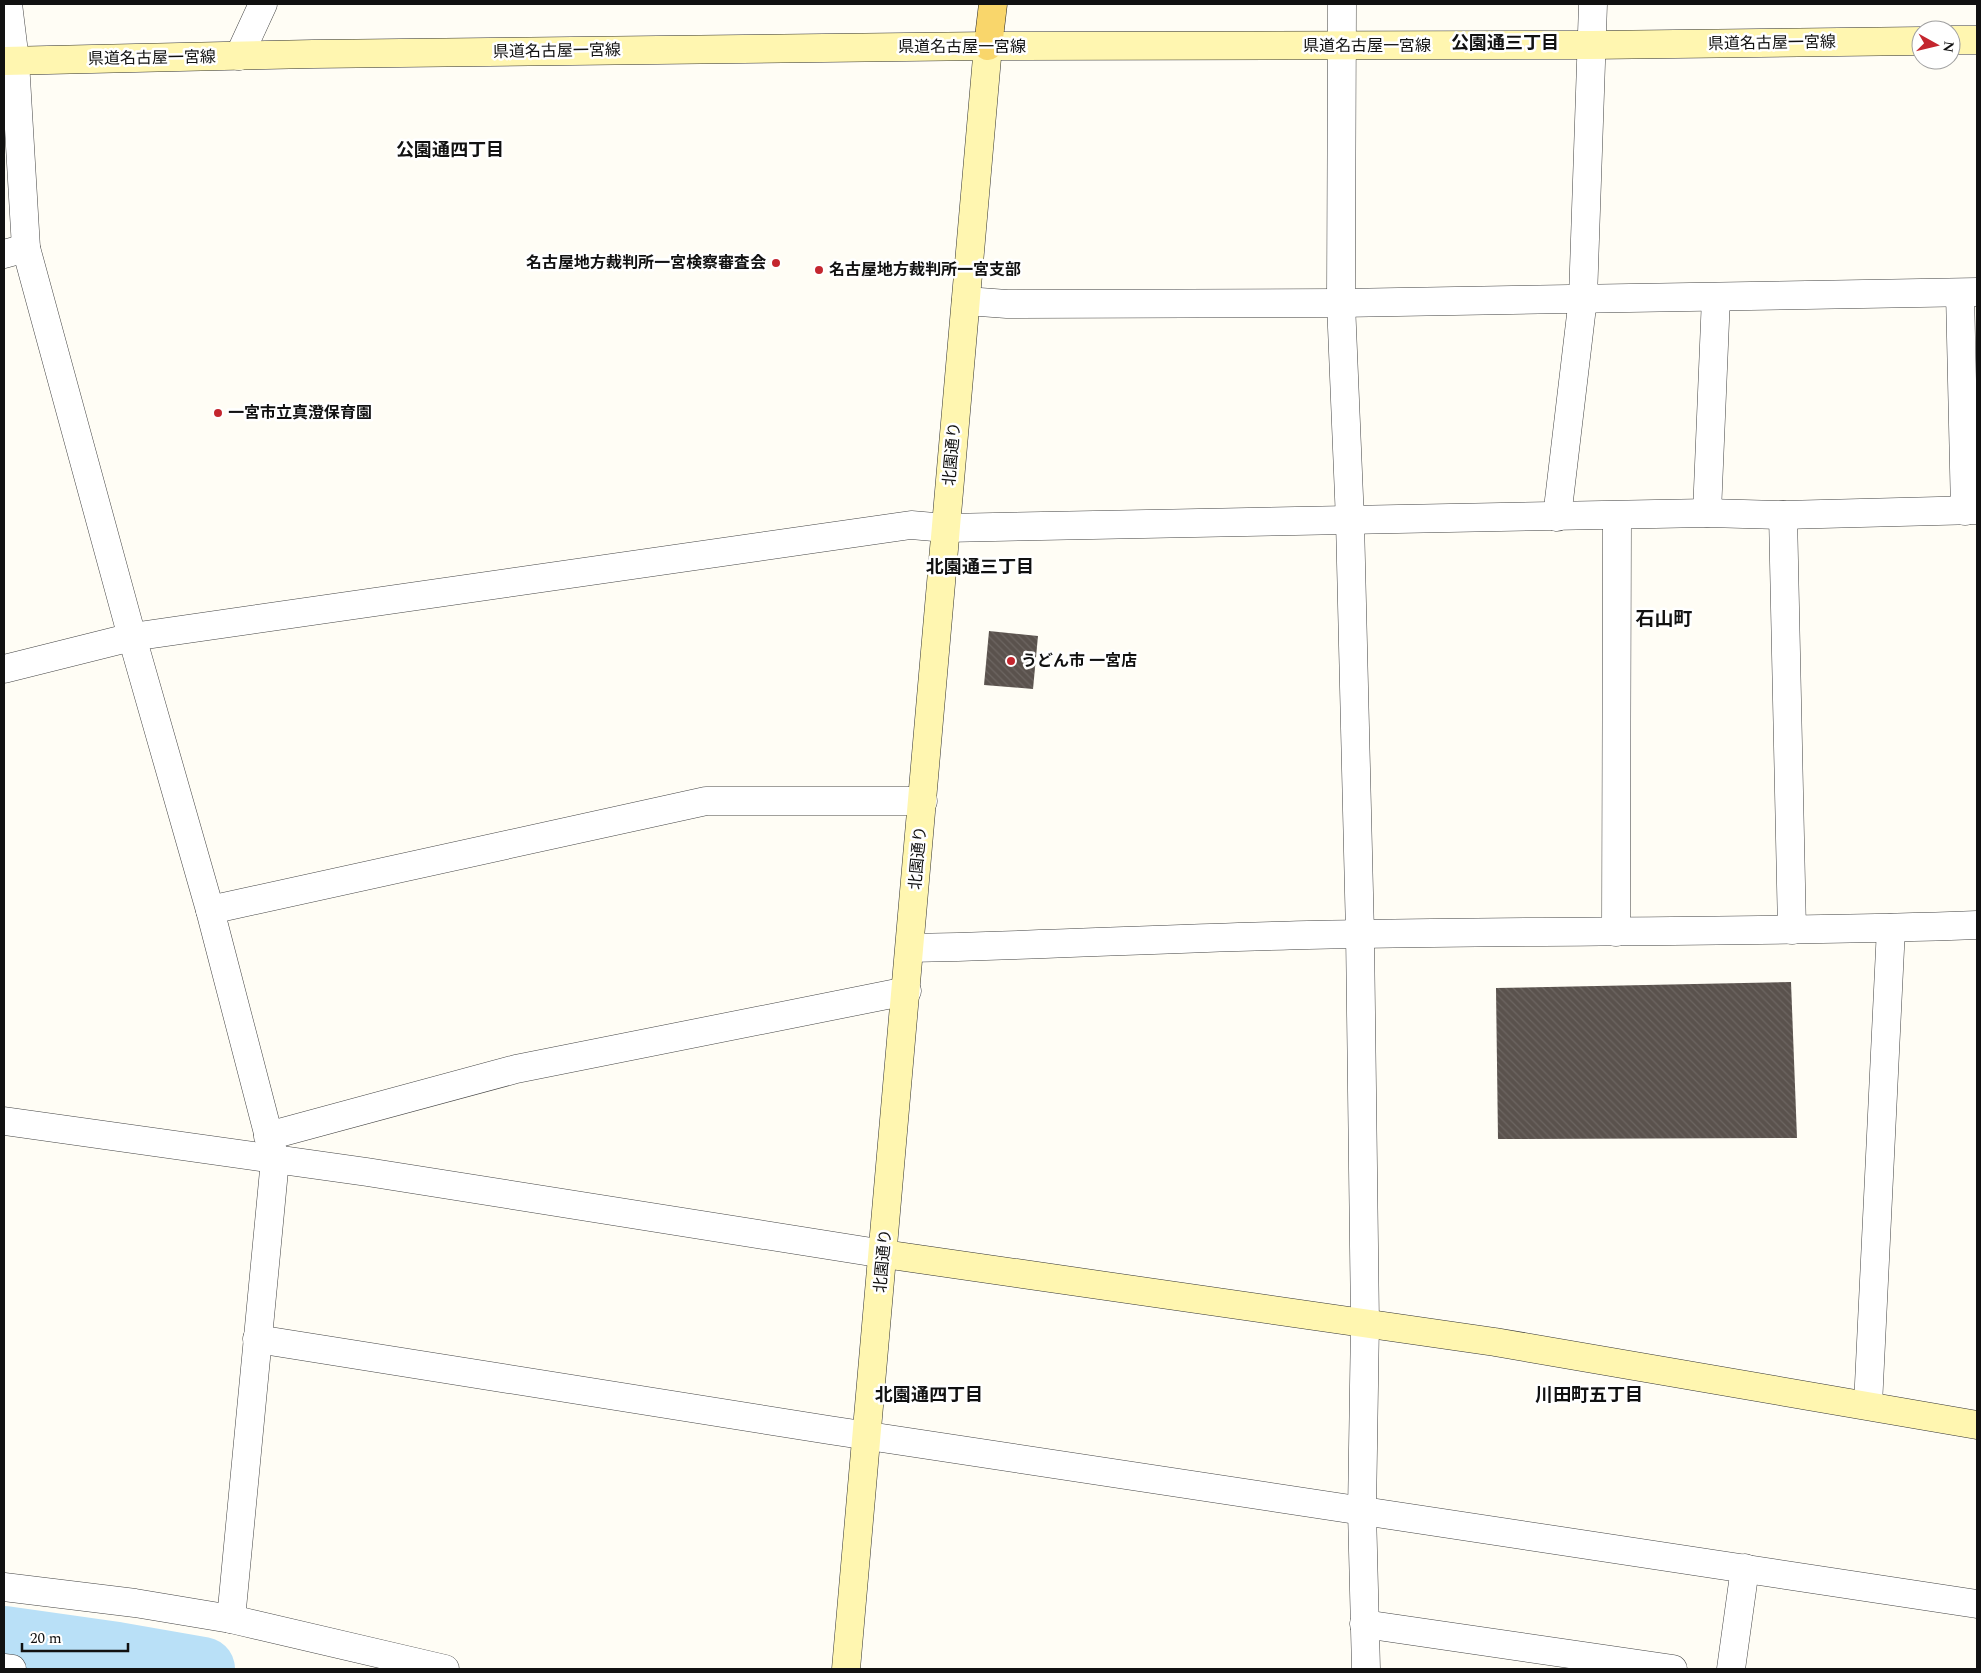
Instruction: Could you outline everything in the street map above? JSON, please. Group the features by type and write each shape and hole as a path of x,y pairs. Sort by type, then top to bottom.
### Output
{"main road":[{"path":"988,46 993,4"}],"street":[{"path":"8,4 15,251 132,637 210,910 272,1148 257,1339 231,1619"},
{"path":"239,56 263,4"},
{"path":"1342,4 1341,303 1350,521 1360,934 1365,1324 1362,1511 1366,1669"},
{"path":"1557,517 1583,298 1592,4"},
{"path":"1961,40 1977,40"},
{"name":"県道名古屋一宮線","path":"10,61 988,46 1591,45 1911,41"},
{"name":"北園通り","path":"846,1669 884,1254 988,46"},
{"path":"4,669 132,637 911,525 946,528 1707,513 1783,515 1971,510 1969,292 1341,303 1007,304 966,301"},
{"path":"1707,513 1716,297"},
{"path":"1783,515 1792,930"},
{"path":"1616,932 1617,516"},
{"path":"210,910 706,801 923,800"},
{"path":"910,948 1360,934 1792,930 1977,925"},
{"path":"1868,1405 1891,928"},
{"path":"272,1148 516,1069 907,991"},
{"path":"4,1122 272,1148 884,1254 1495,1342 1977,1425"},
{"path":"257,1339 867,1436 1977,1604"},
{"path":"1731,1669 1745,1568"},
{"path":"4,1587 135,1603 231,1619 445,1669"},
{"path":"1364,1624 1673,1669"},
{"path":"4,1668 12,1669"}],"building":[{"name":"うどん市 一宮店","path":"989,631 1038,636 1033,689 984,685"},
{"path":"1791,982 1797,1138 1498,1139 1496,988"}],"waterway":[{"path":"4,1638 117,1654 203,1669"}],"place":[{"name":"名古屋地方裁判所一宮検察審査会","path":"776,263"},
{"name":"名古屋地方裁判所一宮支部","path":"819,270"},
{"name":"一宮市立真澄保育園","path":"218,413"},
{"name":"うどん市 一宮店","path":"1011,661"}],"district":[{"name":"公園通三丁目","path":"1505,43"},
{"name":"公園通四丁目","path":"450,150"},
{"name":"北園通三丁目","path":"980,567"},
{"name":"石山町","path":"1664,619"},
{"name":"北園通四丁目","path":"929,1395"},
{"name":"川田町五丁目","path":"1589,1395"}]}
